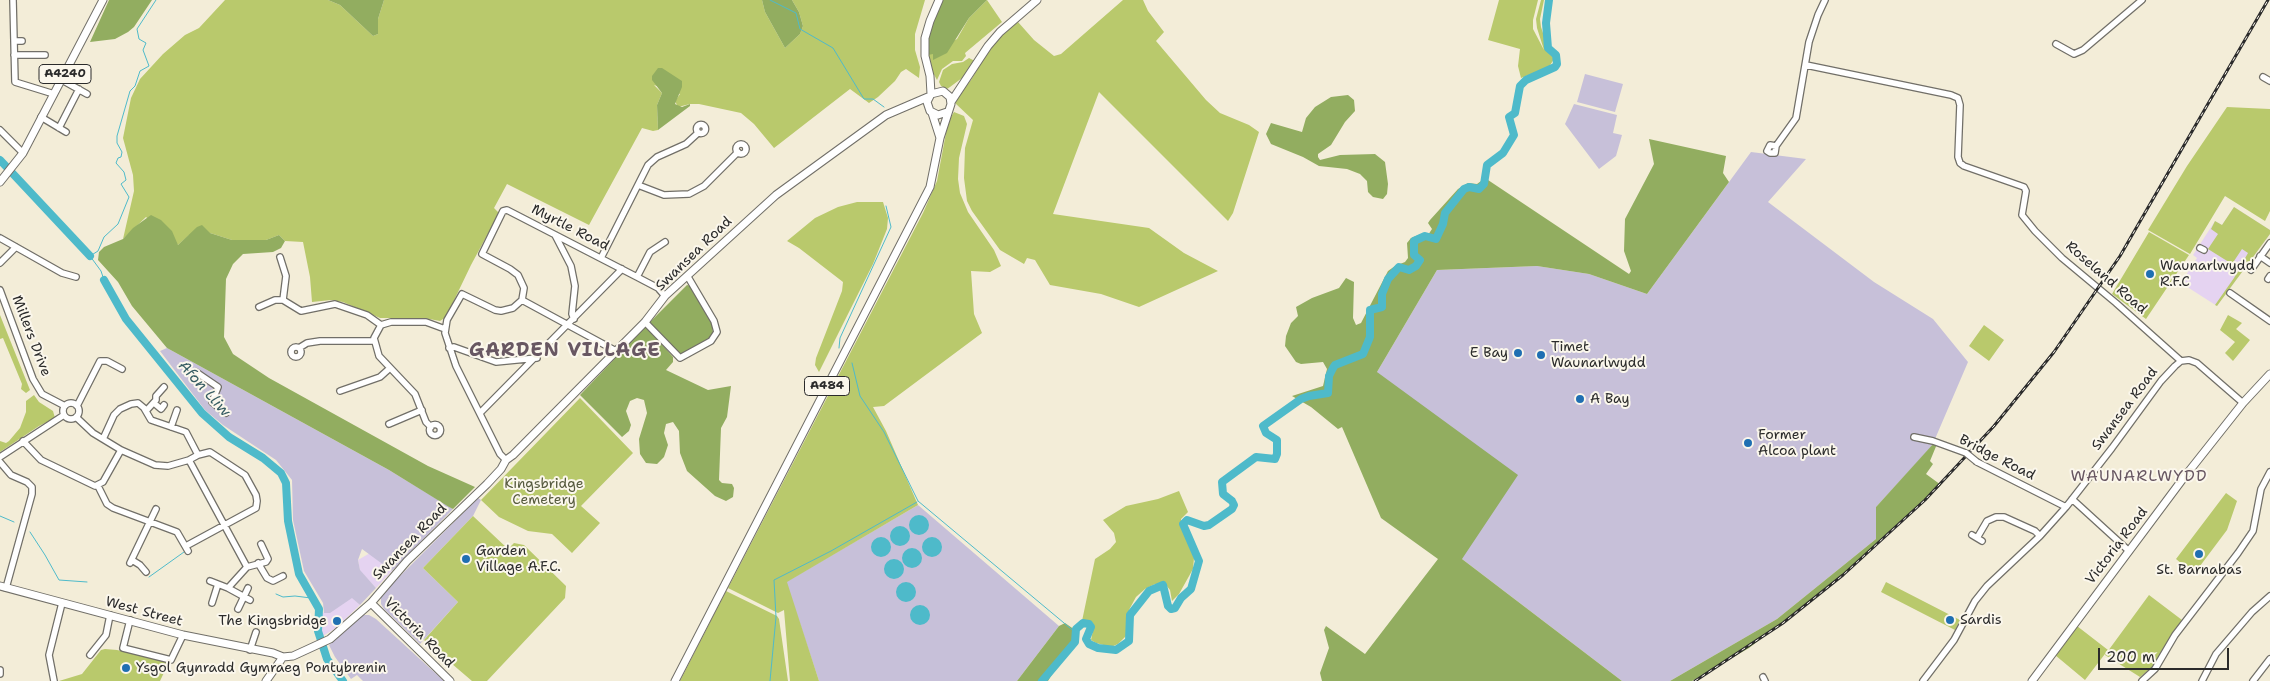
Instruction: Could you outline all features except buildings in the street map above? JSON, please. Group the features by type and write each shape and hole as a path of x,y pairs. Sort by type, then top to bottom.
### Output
{"main road":[{"name":"A4240","path":"3,179 23,153 103,0"},
{"name":"A484","path":"939,0 930,20 925,56 930,76 930,96 927,102 940,138"},
{"path":"951,102 988,46 1000,32 1037,0"},
{"name":"A484","path":"675,681 922,205 934,172 940,138 944,132 947,112 951,102 930,76"},
{"path":"930,96 964,82"},
{"name":"Swansea Road","path":"283,657 293,656 330,639 371,603 407,561 501,469 506,460 523,446 645,322 666,296 732,233 776,195 886,115 903,106 913,104 930,96"},
{"path":"913,104 938,115 947,112"},
{"path":"2243,403 2270,374"},
{"name":"Victoria Road","path":"2032,681 2243,403"},
{"name":"West Street","path":"3,587 183,635 250,650 273,653 283,657"},
{"name":"Victoria Road","path":"371,603 450,681"},
{"path":"266,681 283,657"}],"street":[{"path":"13,0 14,82 54,94"},
{"path":"1776,146 1796,118 1813,28 1826,0"},
{"path":"2056,44 2074,54 2083,50 2142,0"},
{"path":"14,41 22,41"},
{"path":"14,55 45,55"},
{"name":"Roseland Road","path":"1806,65 1958,98 1960,105 1958,157 1960,163 2024,187 2026,191 2022,214 2035,231 2062,258 2181,361"},
{"path":"2263,77 2270,81"},
{"path":"62,80 87,94"},
{"path":"59,128 79,89"},
{"path":"41,117 66,132"},
{"path":"0,130 23,153"},
{"path":"601,258 638,185 654,160 686,144 698,133"},
{"path":"638,185 664,195 689,194 704,186 738,152"},
{"name":"Myrtle Road","path":"522,300 524,288 518,275 482,254 505,210 638,276 658,288 666,296"},
{"path":"555,235 571,266 575,286 572,314 574,319"},
{"path":"0,238 62,273 76,277"},
{"path":"638,276 650,252 665,242"},
{"path":"2251,270 2270,243"},
{"path":"0,262 16,247"},
{"path":"2260,256 2270,263"},
{"path":"283,260 286,276 283,300"},
{"path":"480,413 537,358 622,269"},
{"path":"645,322 680,358 711,341 717,332 714,321 688,277"},
{"name":"Millers Drive","path":"0,290 33,380 42,394 64,406"},
{"path":"506,460 500,454 449,348 445,329 447,320 462,294 498,311 514,308 522,300 616,351"},
{"path":"2232,296 2270,322"},
{"path":"259,298 261,305 275,300 283,300 301,311 335,304 367,315 381,325"},
{"path":"431,427 427,424 415,394 379,356 374,341 375,334 381,325 391,322 426,322 445,329"},
{"path":"299,348 307,343 320,341 374,341"},
{"path":"449,348 496,362 537,358"},
{"path":"2181,361 2189,360 2197,363 2243,403"},
{"path":"64,415 71,419 76,417 79,410 77,406 100,361 107,361 122,369"},
{"name":"Swansea Road","path":"1923,681 1954,640 1976,601 1987,587 2040,536 2066,507 2161,381 2181,361"},
{"path":"344,391 380,377 390,368"},
{"path":"196,372 218,387 212,402 226,413"},
{"path":"146,411 154,403 156,396 164,387"},
{"path":"64,415 64,406 70,403 77,406"},
{"path":"103,439 114,415 120,409 138,403 151,420 186,432 198,455"},
{"path":"154,403 161,408 164,405"},
{"path":"171,427 177,410"},
{"path":"389,424 422,410"},
{"path":"0,457 64,415"},
{"path":"76,417 88,430 120,450 160,466 189,460 210,452 242,473 258,501 256,508 187,548 177,532 107,504 98,486"},
{"name":"Bridge Road","path":"1914,437 1933,441 1966,453 1977,462 2066,507"},
{"path":"24,441 41,460 92,485 98,486"},
{"path":"98,486 106,477 120,450"},
{"path":"189,460 248,567"},
{"path":"0,462 11,474 27,482 32,487 32,494 3,587"},
{"path":"2142,681 2155,669 2175,635 2253,531 2261,489 2270,472"},
{"path":"2072,499 2129,551"},
{"path":"206,505 212,502"},
{"path":"146,572 140,565 131,562 156,509"},
{"path":"1977,538 1987,521 1996,516 2004,517 2035,531 2040,536"},
{"path":"228,588 248,567 264,563 268,559 261,544"},
{"path":"258,563 267,578 273,581 283,576"},
{"path":"210,581 250,600"},
{"path":"212,603 218,584"},
{"path":"238,609 248,588"},
{"path":"2203,679 2216,654 2252,612 2270,596"},
{"path":"54,681 48,655 62,603"},
{"path":"90,652 106,635 110,615"},
{"path":"130,620 123,648 171,660 183,635"},
{"path":"250,650 256,632"},
{"path":"2251,680 2270,659"}],"shaded area":[{"path":"1585,74 1623,84 1615,112 1577,102"},
{"path":"1574,104 1617,115 1613,133 1622,135 1616,156 1599,169 1565,124"},
{"path":"1751,152 1806,159 1768,202 1874,282 1933,319 1968,362 1932,446 1876,507 1876,539 1777,619 1670,681 1622,681 1462,559 1377,372 1437,270 1537,266 1589,274 1647,294"},
{"path":"2234,207 2270,230 2270,234 2217,306 2181,283 2197,258 2193,255 2215,221 2222,225"},
{"path":"167,348 389,470 453,509 392,571 362,549 358,560 360,570 376,588 360,605 352,598 330,613 324,613 323,603 304,571 293,520 292,480 276,460 223,425 205,410 160,351"},
{"path":"478,498 481,500 473,516 423,568 458,602 420,644 384,609 381,604 381,595"},
{"path":"918,505 1059,626 1017,681 819,681 786,582"},
{"path":"370,553 392,571 376,588 360,571 358,560"},
{"path":"352,597 360,605 336,628 318,639 320,612 327,613"},
{"path":"361,615 369,615 376,619 444,681 363,681 357,675 351,679 329,645"}],"green space":[{"path":"109,0 152,0 134,27 128,32 115,39 90,42"},
{"path":"225,0 328,0 340,5 373,36 378,34 378,19 384,0 762,0 765,12 785,48 800,34 803,26 799,12 792,0 925,0 915,34 915,50 920,67 919,78 906,69 878,97 869,103 850,89 774,148 754,124 741,113 699,104 678,107 675,101 680,94 654,85 662,93 657,105 658,130 653,131 642,128 589,225 507,184 494,208 499,213 446,317 440,321 424,318 380,318 343,302 331,300 312,302 310,277 303,242 285,241 279,235 266,240 232,240 210,233 189,235 178,245 146,217 123,239 134,191 133,175 123,138 131,98 140,79 163,54 185,35 199,28"},
{"path":"328,0 384,0 378,19 378,34 373,36 340,5"},
{"path":"762,0 792,0 799,12 803,26 800,34 785,48 765,12"},
{"path":"943,0 987,0 969,18 947,53 933,60 933,54 928,55 928,36"},
{"path":"987,0 1002,22 965,53 966,56 962,61 953,61 942,69 937,80 931,69 928,55 957,39 969,18"},
{"path":"1123,0 1143,0 1148,11 1164,32 1156,41 1206,100 1220,113 1249,125 1259,132 1233,213 1228,221 1099,92 1053,214 1149,228 1184,253 1218,271 1139,307 1101,294 1050,285 1035,260 1027,258 1024,264 1000,250 967,201 964,178 965,148 973,120 955,103 957,97 971,80 989,50 1003,34 1018,22 1034,40 1054,56 1061,54"},
{"path":"1499,0 1538,0 1533,20 1533,29 1544,50 1536,19 1541,0 1544,0 1540,19 1541,27 1549,51 1554,59 1549,67 1521,78 1518,66 1520,49 1488,40"},
{"path":"969,58 975,61 966,75 947,89 941,86 939,82 943,70 952,64 963,62"},
{"path":"658,68 662,68 682,81 682,87 675,104 682,107 690,104 690,106 658,130 657,105 662,93 652,80 652,76"},
{"path":"1348,95 1354,100 1355,111 1345,122 1331,145 1318,154 1318,157 1320,160 1340,155 1375,154 1385,162 1388,184 1387,194 1383,199 1373,197 1368,192 1367,181 1360,174 1347,169 1319,166 1303,157 1271,144 1266,134 1271,123 1302,132 1306,118 1315,107 1331,97"},
{"path":"2227,107 2270,109 2270,211 2265,221 2225,196 2190,254 2148,230 2187,166"},
{"path":"954,112 964,116 967,124 959,158 958,179 960,193 968,212 994,250 1001,266 990,272 971,271 974,314 982,333 884,406 873,407 886,431 918,505 787,582 819,681 790,681 784,610 778,613 728,588 923,213 937,181 948,122"},
{"path":"1649,139 1726,156 1723,173 1729,182 1647,294 1589,274 1537,266 1437,270 1377,372 1518,475 1462,559 1622,681 1322,681 1320,673 1329,648 1324,630 1326,626 1365,654 1438,559 1381,518 1342,427 1338,429 1311,407 1292,396 1323,386 1327,369 1323,362 1301,364 1296,362 1285,346 1286,336 1291,323 1298,316 1296,307 1312,298 1339,288 1346,278 1354,282 1353,318 1356,325 1361,323 1388,271 1405,262 1408,258 1407,243 1411,238 1421,234 1428,235 1432,229 1428,223 1458,189 1468,183 1477,184 1481,181 1482,176 1629,274 1631,271 1624,251 1625,219 1654,164"},
{"path":"857,202 883,202 888,218 887,229 873,264 819,372 815,365 816,358 842,291 843,282 787,241 815,218 838,207"},
{"path":"2234,207 2270,230 2270,234 2217,306 2215,305 2234,278 2248,253 2242,249 2232,264 2208,249 2218,234 2211,229 2215,221 2222,225"},
{"path":"151,215 161,220 172,231 178,245 197,227 202,225 210,233 232,240 266,240 279,235 285,241 281,248 273,252 243,254 233,264 226,279 224,337 233,354 269,378 428,466 475,487 453,509 389,470 167,348 132,306 118,282 98,260 99,252 104,247 123,239 133,228"},
{"name":"Waunarlwydd R.F.C","path":"2149,232 2189,255 2146,319 2112,294"},
{"path":"687,285 691,286 711,320 713,332 708,340 680,355 648,324"},
{"path":"0,315 30,390 26,393 21,389 22,384 3,338 0,339"},
{"path":"2228,315 2242,323 2236,329 2250,340 2233,361 2225,353 2235,342 2220,330"},
{"path":"1984,325 2004,340 1989,361 1969,346"},
{"path":"646,326 673,357 673,362 666,370 708,390 731,386 727,417 721,428 719,480 722,483 732,484 734,488 733,497 726,501 715,496 687,471 680,453 679,431 673,422 666,424 664,433 668,445 664,457 657,464 646,463 640,454 639,439 647,413 644,400 637,398 630,401 626,411 631,425 629,431 622,437 580,395"},
{"path":"34,395 39,402 53,411 55,418 39,426 0,452 0,441 6,443 20,428 26,412 26,401"},
{"name":"Kingsbridge Cemetery","path":"580,398 633,453 581,506 600,523 572,553 552,534 528,531 499,517 481,500"},
{"path":"1934,443 1937,444 1930,461 1933,464 1926,474 1941,485 1845,574 1749,648 1692,681 1670,681 1777,619 1876,539 1876,507"},
{"path":"1179,491 1188,512 1181,519 1181,527 1194,558 1193,569 1179,594 1172,601 1170,590 1166,585 1155,584 1145,589 1136,597 1127,616 1126,636 1118,644 1111,647 1096,643 1091,640 1094,625 1091,621 1082,621 1095,559 1110,549 1116,542 1114,533 1103,520 1126,506 1158,499"},
{"path":"2226,493 2237,501 2227,530 2194,574 2176,559"},
{"path":"473,516 508,549 514,543 524,545 566,586 565,598 487,681 472,681 424,640 458,602 423,568"},
{"path":"1886,582 1960,620 1955,630 1881,592"},
{"path":"726,591 777,616 788,681 680,681"},
{"path":"2149,595 2182,620 2153,666 2140,677 2105,655"},
{"path":"1065,623 1078,632 1076,643 1057,666 1048,681 1017,681 1059,626"},
{"path":"2077,626 2108,650 2085,680 2055,655"},
{"name":"Ysgol Gynradd Gymraeg Pontybrenin","path":"105,649 169,662 160,681 59,681 82,674 101,650"}],"water":[{"path":"919,515 926,518 929,525 926,532 919,535 912,532 909,525 912,518"},
{"path":"900,526 907,529 910,536 907,543 900,546 893,543 890,536 893,529"},
{"path":"881,537 888,540 891,547 888,554 881,557 874,554 871,547 874,540"},
{"path":"932,537 939,540 942,547 939,554 932,557 925,554 922,547 925,540"},
{"path":"912,548 919,551 922,558 919,565 912,568 905,565 902,558 905,551"},
{"path":"894,559 901,562 904,569 901,576 894,579 887,576 884,569 887,562"},
{"path":"906,582 913,585 916,592 913,599 906,602 899,599 896,592 899,585"},
{"path":"920,605 927,608 930,615 927,622 920,625 913,622 910,615 913,608"}],"waterway":[{"path":"104,280 101,271 90,256 98,251 104,237 118,224 129,197 121,184 126,180 124,172 116,163 118,158 121,157 122,152 117,143 117,136 130,91 135,86 140,71 149,66 143,50 146,43 139,39 137,29 156,0"},
{"path":"770,0 796,13 800,29 833,48 864,99 873,99 884,107"},
{"path":"1042,681 1075,642 1076,629 1083,623 1089,624 1091,627 1086,639 1089,644 1098,648 1116,650 1129,641 1130,615 1149,591 1163,585 1168,606 1171,609 1175,608 1181,598 1191,589 1199,561 1183,524 1187,520 1204,526 1209,525 1232,509 1234,505 1223,494 1222,482 1256,457 1275,459 1277,454 1277,440 1266,433 1263,426 1301,399 1328,393 1329,376 1335,365 1363,354 1370,337 1370,310 1382,307 1382,294 1388,279 1399,267 1409,270 1416,266 1420,260 1414,255 1414,241 1425,236 1436,239 1443,224 1445,213 1464,189 1469,187 1479,189 1484,184 1487,165 1503,153 1514,135 1509,117 1515,113 1520,86 1526,80 1555,67 1557,64 1556,55 1548,48 1546,23 1549,0"},
{"name":"Afon Lliw","path":"0,160 90,256"},
{"path":"839,348 840,338 891,227 886,206"},
{"name":"Afon Lliw","path":"104,280 126,319 202,413 229,437 263,458 281,473 286,483 288,521 299,574 319,609 318,631 327,659 343,681"},
{"path":"852,363 860,396 884,432 918,501 1076,633"},
{"path":"770,681 776,617 774,580 831,551 917,502"},
{"path":"0,516 14,522"},
{"path":"30,532 59,580 87,582"},
{"path":"149,577 184,552"},
{"path":"276,594 283,597 311,598"}],"railway":[{"path":"1695,681 1783,623 1843,575 1925,500 1994,426 2054,352 2120,256 2268,0"}],"place":[{"name":"Waunarlwydd R.F.C","path":"2150,274"},
{"name":"E Bay","path":"1518,353"},
{"name":"Timet Waunarlwydd","path":"1541,355"},
{"name":"A Bay","path":"1580,399"},
{"name":"Former Alcoa plant","path":"1748,443"},
{"name":"St. Barnabas","path":"2199,554"},
{"name":"Garden Village A.F.C.","path":"466,559"},
{"name":"Sardis","path":"1950,620"},
{"name":"The Kingsbridge","path":"337,621"},
{"name":"Ysgol Gynradd Gymraeg Pontybrenin","path":"126,668"}],"district":[{"name":"GARDEN VILLAGE","path":"565,351"},
{"name":"WAUNARLWYDD","path":"2139,477"}]}
